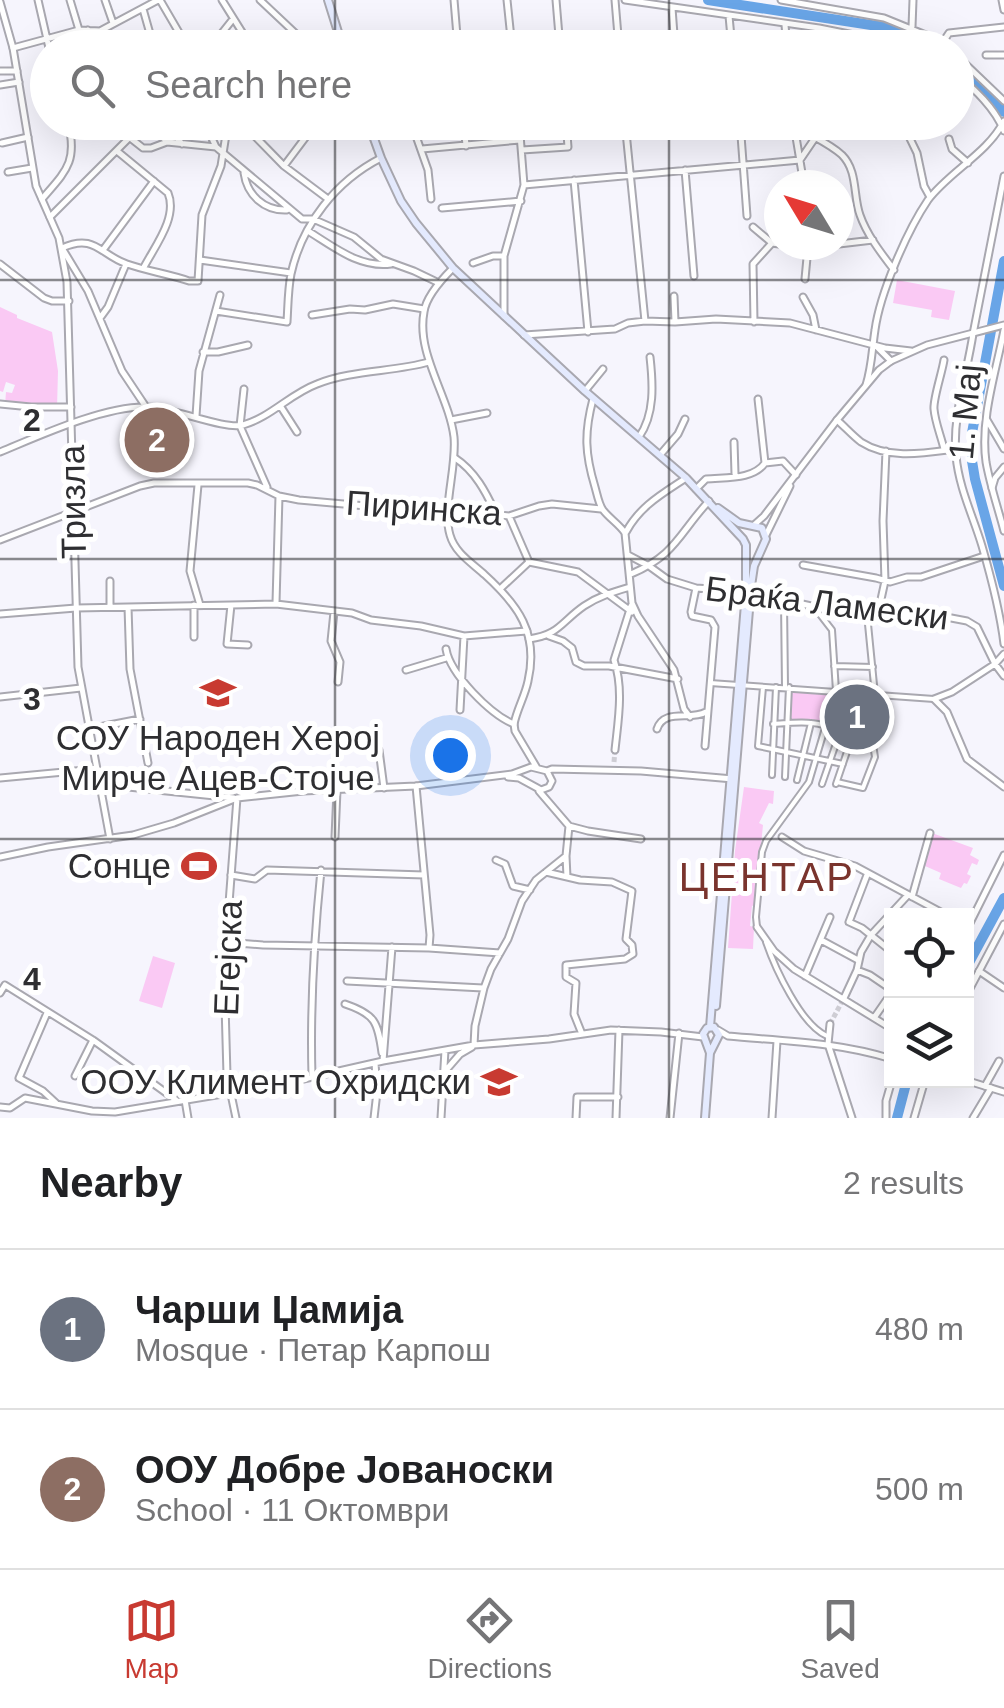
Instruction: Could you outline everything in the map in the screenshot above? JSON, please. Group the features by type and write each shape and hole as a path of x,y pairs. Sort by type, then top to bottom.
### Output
{"main road":[{"path":"328,0 337,30"},
{"path":"374,140 401,201 453,268 686,478 745,542 756,549 763,545"},
{"path":"705,1118 709,1032 748,592 766,535 759,526 739,523 709,501"},
{"path":"748,592 745,531 751,526"},
{"path":"709,1032 717,1041 710,1054"}],"street":[{"path":"38,0 44,30"},
{"path":"70,0 79,30 88,30"},
{"path":"105,0 113,22"},
{"path":"101,30 159,0 177,30"},
{"path":"222,0 240,30"},
{"path":"260,0 292,30"},
{"path":"454,0 456,30"},
{"path":"507,0 510,30"},
{"path":"556,0 558,30"},
{"path":"615,0 618,30"},
{"path":"625,0 820,30"},
{"path":"781,0 884,18 916,30"},
{"path":"832,0 834,9"},
{"path":"912,0 912,28"},
{"path":"1002,0 1004,10"},
{"name":"Тризла","path":"0,2 17,71 36,186 62,248 68,282 81,688 110,839"},
{"path":"672,8 674,30"},
{"path":"143,10 149,30"},
{"path":"729,16 730,30"},
{"path":"224,30 233,19"},
{"path":"785,25 785,30"},
{"path":"974,30 1004,27"},
{"path":"12,48 30,42"},
{"path":"986,55 1004,55"},
{"path":"0,70 17,71"},
{"path":"974,72 1004,101"},
{"path":"0,85 19,82"},
{"path":"866,386 879,310 913,226 930,197 1003,126 974,91"},
{"path":"2,142 28,138"},
{"path":"42,200 65,174 70,162 70,140"},
{"path":"50,217 127,140"},
{"path":"134,140 143,148 167,142 216,146"},
{"path":"179,140 182,144"},
{"path":"213,140 302,218 354,237 381,259 439,283"},
{"path":"146,407 122,371 100,318 62,248 82,242 92,244 126,264 198,281 202,214 221,166 226,140"},
{"path":"259,140 284,166 328,199"},
{"path":"284,166 304,140"},
{"path":"418,140 432,199"},
{"path":"466,140 466,146"},
{"path":"422,149 520,140 524,185 504,256 504,317"},
{"path":"522,150 568,147 567,140"},
{"path":"626,140 645,321"},
{"path":"742,140 747,216"},
{"path":"797,140 802,170"},
{"path":"800,160 814,140"},
{"path":"818,140 845,158 860,217 894,270"},
{"path":"910,140 930,197"},
{"path":"949,140 952,149 968,162"},
{"path":"117,151 168,193 172,202 166,224 144,268"},
{"path":"216,311 287,322 291,273 313,219 328,199 380,158"},
{"path":"524,185 800,160"},
{"path":"8,172 32,168"},
{"path":"684,169 694,276"},
{"path":"244,170 253,197 274,210 290,210"},
{"name":"1. Мај","path":"1004,176 972,334 956,449 962,490 984,556 1004,644"},
{"path":"574,180 588,332"},
{"path":"103,250 154,181"},
{"path":"442,208 522,201"},
{"path":"754,226 764,234"},
{"path":"308,231 361,262 376,266 392,264"},
{"path":"854,242 873,240"},
{"path":"754,322 752,264 764,253"},
{"path":"473,263 504,256"},
{"path":"199,260 291,273"},
{"path":"805,278 807,260"},
{"path":"0,264 44,298 69,301"},
{"path":"100,318 126,264"},
{"path":"453,268 424,309 429,362 451,420 455,458 449,509 451,539 458,552 515,604 526,631 530,668 514,724 537,768"},
{"path":"68,282 78,274"},
{"path":"196,416 199,370 220,295"},
{"path":"674,296 675,322"},
{"path":"803,296 816,330"},
{"path":"312,315 393,304 424,309"},
{"path":"524,334 588,332 645,321 716,318 790,323 885,348 911,350"},
{"path":"751,526 764,516 837,420 891,361 911,350 1004,328 1001,364 986,420 986,460 1004,531"},
{"path":"874,344 891,361"},
{"path":"203,352 248,345"},
{"path":"639,437 646,427 652,401 650,357"},
{"name":"1. Мај","path":"944,360 934,411 945,450"},
{"path":"0,452 72,424 146,407 240,426 281,407 311,386 429,362"},
{"path":"585,391 603,369"},
{"path":"240,426 244,389"},
{"path":"593,398 585,442 601,509 626,534 631,574 631,607 614,660 619,704 615,750"},
{"path":"696,489 706,479 752,474 766,463 758,399"},
{"path":"0,404 72,407"},
{"path":"281,407 297,432"},
{"path":"451,420 487,413"},
{"path":"660,455 678,434 685,418"},
{"path":"837,420 862,442 886,452 920,454 956,449"},
{"path":"986,420 1004,449"},
{"name":"Пиринска","path":"240,426 258,472 268,490 278,496 509,516 552,504 601,509"},
{"path":"734,442 735,476"},
{"path":"878,614 885,581 882,521 886,452"},
{"path":"455,458 467,466 496,514"},
{"path":"766,463 783,461 796,475"},
{"path":"992,488 994,478 1004,467"},
{"path":"248,484 258,472"},
{"path":"766,535 796,475"},
{"path":"626,534 632,521 653,499 686,478"},
{"path":"0,540 154,483 248,484 268,490"},
{"path":"194,637 197,605 190,570 198,484"},
{"path":"276,604 278,496"},
{"path":"631,574 668,552 709,501"},
{"path":"509,516 529,562"},
{"name":"Браќа Ламески","path":"628,555 667,579 696,588 771,593 815,608 946,616 967,621 977,628 1004,676"},
{"path":"803,565 885,581 921,577 984,556"},
{"path":"500,589 529,562"},
{"path":"529,562 578,572 605,594 631,607 674,670 684,708 690,716"},
{"path":"110,581 110,607"},
{"path":"550,636 584,606 605,594 630,587"},
{"path":"696,588 692,616 711,620 715,628 705,746"},
{"path":"784,600 788,723 785,777"},
{"path":"0,614 128,606 276,604 352,613 371,620 464,636 526,631"},
{"path":"231,605 228,644 248,646"},
{"path":"128,606 130,669 148,762"},
{"path":"815,608 832,630 836,691 809,782 762,852 757,927 778,955 804,976 884,1024"},
{"path":"334,611 331,641 340,662 338,682"},
{"path":"852,735 836,783 863,788 874,757 875,695 867,614"},
{"path":"460,710 464,636"},
{"path":"528,639 550,636 563,641 584,666 608,666 678,679"},
{"path":"446,649 447,658 462,680 500,718 514,724"},
{"path":"934,699 952,692 1004,654"},
{"path":"406,670 447,658"},
{"path":"834,666 872,668"},
{"path":"710,682 934,699 947,712 967,759 1004,786"},
{"path":"763,686 758,746 843,764"},
{"path":"772,775 776,687"},
{"path":"0,697 81,688"},
{"path":"657,729 666,717 700,716 707,708"},
{"path":"89,729 140,719"},
{"path":"773,724 811,723 872,738"},
{"path":"797,780 811,723"},
{"path":"374,731 373,746 379,750 384,788"},
{"path":"822,784 840,732"},
{"path":"525,781 528,750"},
{"path":"614,762 614,772"},
{"path":"0,778 96,768"},
{"path":"100,787 237,798 416,786 537,768 546,772 553,806"},
{"path":"546,772 552,769 732,779"},
{"path":"537,788 546,789 562,774 575,770"},
{"path":"487,775 512,777 537,788 568,826 640,839"},
{"path":"416,786 429,948"},
{"path":"335,836 337,790"},
{"path":"0,857 133,836 237,798"},
{"name":"Егејска","path":"236,1118 227,1075 224,1015 225,942 237,798"},
{"path":"567,877 568,826"},
{"path":"844,998 871,935 910,896 930,833"},
{"path":"782,838 804,851 850,864 932,908"},
{"path":"974,913 1004,855"},
{"path":"474,1045 484,988 522,902 536,880 566,856"},
{"path":"496,860 509,870 513,886 530,890"},
{"path":"231,876 255,878 267,870 424,874"},
{"path":"312,1076 313,946 322,870"},
{"path":"546,872 612,882 632,891 626,939 633,954 624,959 566,964 566,977 576,983 574,1014 582,1034"},
{"path":"867,874 850,922 884,946"},
{"path":"804,976 830,918"},
{"path":"974,981 1000,940 1004,924"},
{"path":"764,936 784,985 827,1040"},
{"path":"821,940 859,961"},
{"path":"225,942 500,953"},
{"path":"383,1061 392,947"},
{"path":"857,970 884,986"},
{"path":"979,972 1004,988"},
{"path":"346,980 484,988"},
{"path":"0,993 5,986 93,1040 180,1100 188,1118"},
{"path":"874,1018 887,998"},
{"path":"345,1004 362,1010 377,1024 383,1061"},
{"path":"48,1013 19,1076 56,1103"},
{"path":"830,1024 827,1040 852,1118"},
{"path":"616,1118 619,1030"},
{"path":"25,1098 92,1112 115,1112 277,1085 474,1045 619,1030 709,1032 777,1041 827,1040 884,1057"},
{"path":"670,1118 679,1033"},
{"path":"717,1041 728,1036"},
{"path":"75,1076 93,1040"},
{"path":"772,1118 777,1041"},
{"path":"444,1074 460,1054 474,1045"},
{"path":"441,1118 445,1050"},
{"path":"973,1118 1000,1061"},
{"path":"374,1118 375,1063"},
{"path":"0,1107 10,1108 25,1098 29,1083"},
{"path":"974,1083 1004,1092"},
{"path":"886,1118 890,1088"},
{"path":"914,1118 923,1088"},
{"path":"576,1118 577,1097 618,1097"},
{"path":"138,1109 144,1118"}],"shaded area":[{"path":"897,280 955,291 949,320 931,317 932,310 893,303"},
{"path":"0,307 52,332 58,371 57,408 5,405 6,392 12,393 15,385 6,382 3,392 0,391"},
{"path":"790,687 875,695 872,738 826,726 788,723"},
{"path":"744,787 774,791 773,804 769,803 759,823 763,825 750,926 754,927 753,949 728,948"},
{"path":"932,833 973,848 970,855 979,860 977,865 972,863 967,874 971,876 961,888 939,879 941,873 925,866"},
{"path":"153,956 175,963 162,1008 139,1001"}],"waterway":[{"path":"708,0 891,30"},
{"path":"974,82 1004,112"},
{"path":"1004,261 972,433 975,479 1004,586"},
{"path":"974,953 1004,898"},
{"path":"897,1118 905,1088"}],"tunnel":[{"path":"614,762 615,750"},
{"path":"830,1024 844,998"}],"place":[{"name":"ООУ Добре Јованоски","path":"157,440"},
{"name":"СОУ Народен Херој Мирче Ацев-Стојче","path":"218,693"},
{"name":"Чарши Џамија","path":"857,717"},
{"name":"Сонце","path":"199,866"},
{"name":"ООУ Климент Охридски","path":"499,1082"}],"district":[{"name":"ЦЕНТАР","path":"767,877"}]}
